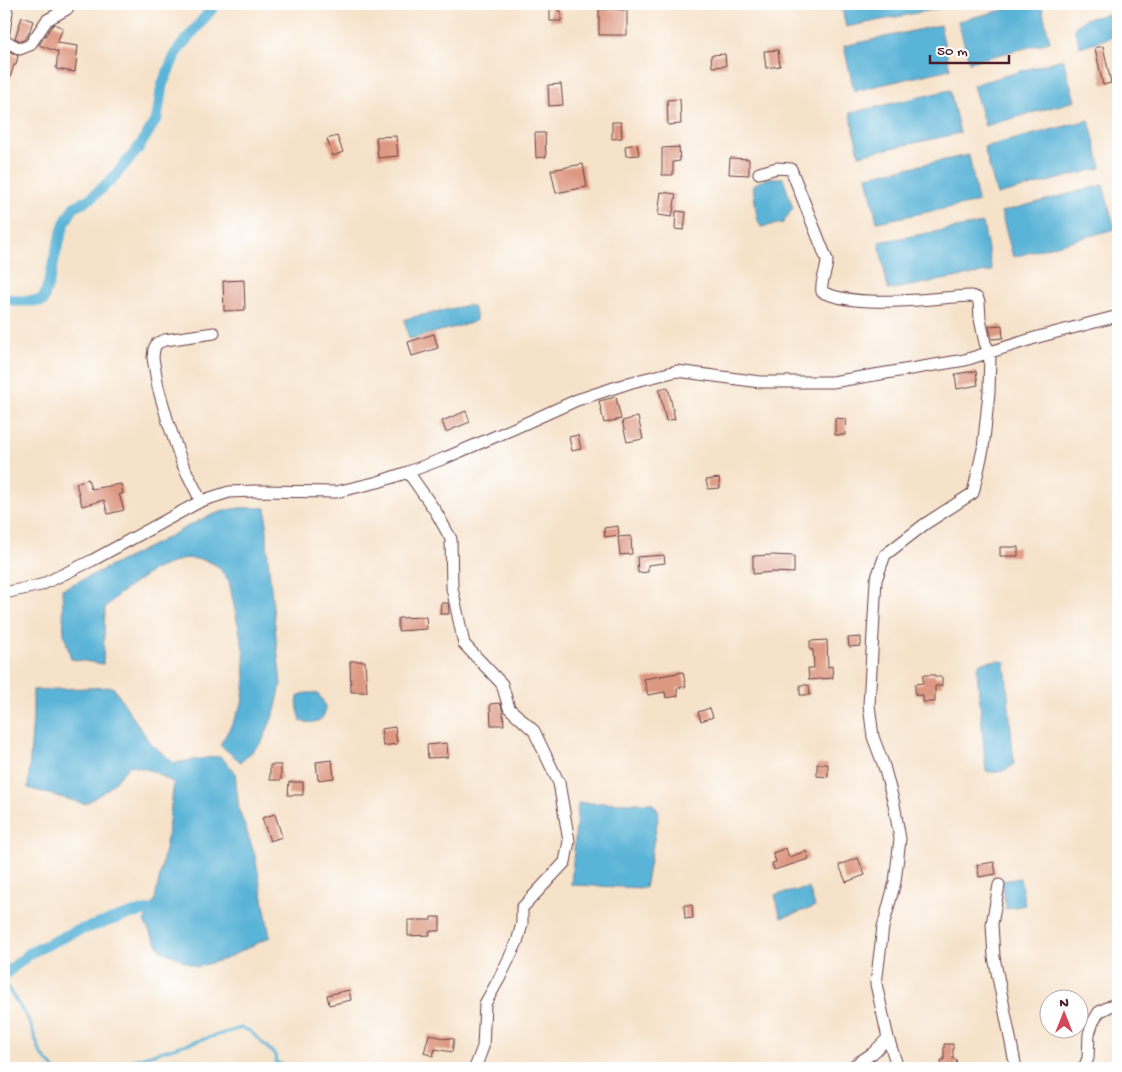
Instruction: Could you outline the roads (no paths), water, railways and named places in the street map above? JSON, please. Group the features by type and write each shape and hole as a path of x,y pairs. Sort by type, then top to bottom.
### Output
{"street":[{"path":"4,40 20,49 30,44 47,20 67,9 70,4"},
{"path":"4,6 6,12 4,32"},
{"path":"759,173 777,168 791,169 826,260 826,272 821,285 822,292 846,299 888,302 971,296 977,298 985,343 990,353 989,392 983,449 973,493 925,524 885,555 876,580 869,705 873,737 884,766 894,804 900,839 895,882 883,927 876,984 888,1038 898,1068"},
{"path":"4,593 41,585 50,581 93,560 201,501 229,492 336,492 378,482 408,472 515,428 577,400 632,382 677,371 760,382 832,382 965,360 1118,316"},
{"path":"201,501 182,462 168,422 158,387 153,358 154,348 157,343 165,340 214,333"},
{"path":"408,472 436,512 450,539 452,588 464,644 502,684 509,708 534,731 559,783 569,841 565,862 522,908 522,924 517,942 485,1004 483,1047 475,1068"},
{"path":"999,886 992,924 994,957 1016,1068"},
{"path":"1084,1068 1088,1058 1089,1034 1093,1022 1099,1012 1118,1002"},
{"path":"850,1068 873,1053 888,1038"}],"water":[{"path":"841,4 941,4 942,8 846,27"},
{"path":"1028,4 1041,4 1050,42 969,62 958,21"},
{"path":"1118,12 1118,35 1080,47 1074,28 1085,19"},
{"path":"940,25 950,69 854,91 844,46"},
{"path":"1063,59 1075,101 985,126 973,85"},
{"path":"950,90 960,133 859,155 850,113"},
{"path":"1089,120 1101,168 997,195 984,147"},
{"path":"969,155 978,202 877,222 867,176"},
{"path":"768,178 783,178 793,208 783,223 761,227 757,218 753,185"},
{"path":"1103,185 1115,229 1013,257 1001,212"},
{"path":"983,223 992,271 888,290 879,242"},
{"path":"468,305 473,307 476,316 476,320 471,323 409,339 405,319"},
{"path":"236,508 266,508 268,559 281,685 275,711 262,742 241,762 220,745 242,704 245,680 244,653 229,581 218,566 205,560 185,558 153,570 119,594 105,608 103,664 71,659 64,633 62,589 211,515"},
{"path":"998,660 1005,662 1014,764 1005,770 994,772 986,771 977,670 980,663"},
{"path":"113,687 150,743 174,763 220,756 235,772 239,810 255,855 270,937 225,959 197,967 161,950 144,922 155,900 166,844 174,783 153,771 130,765 108,789 85,804 28,788 33,690"},
{"path":"306,693 318,694 325,706 324,715 318,721 301,721 297,701 299,695"},
{"path":"578,803 652,803 659,812 645,888 571,885"},
{"path":"1020,878 1025,905 1006,909 1002,881"},
{"path":"809,888 815,907 781,918 775,895"}],"waterway":[{"path":"4,298 17,301 43,301 65,222 74,207 91,198 112,179 138,149 157,118 162,85 177,51 216,4"},
{"path":"4,975 30,953 74,932 133,913 164,908"},
{"path":"4,982 29,1021 41,1054 54,1068"},
{"path":"106,1068 241,1028 250,1031 275,1055 277,1068"}]}
